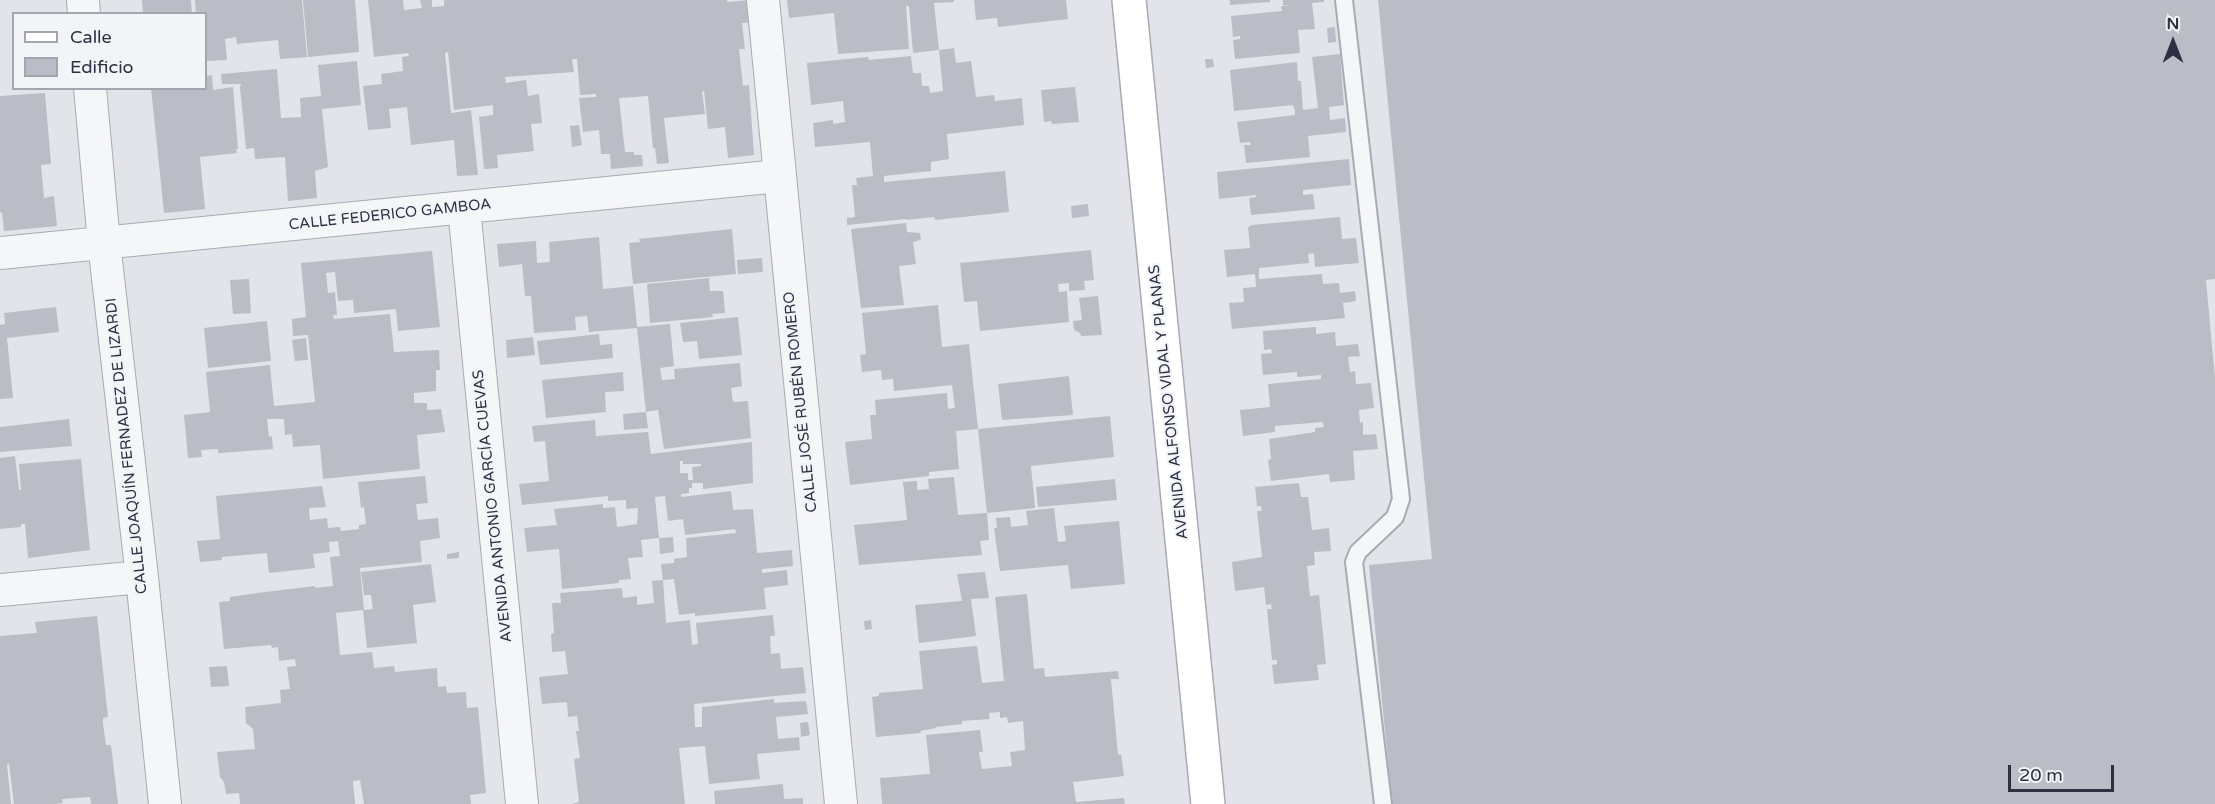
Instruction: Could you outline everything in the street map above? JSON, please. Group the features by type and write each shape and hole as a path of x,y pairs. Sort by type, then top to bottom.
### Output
{"main road":[{"name":"AVENIDA ALFONSO VIDAL Y PLANAS","path":"1129,0 1208,804"}],"street":[{"name":"CALLE JOSÉ RUBÉN ROMERO","path":"763,0 841,804"},
{"name":"CALLE JOAQUÍN FERNADEZ DE LIZARDI","path":"90,90 104,243 165,804"},
{"name":"CALLE FEDERICO GAMBOA","path":"0,253 779,176"},
{"name":"AVENIDA ANTONIO GARCÍA CUEVAS","path":"464,208 522,804"},
{"path":"0,590 142,577"}],"lane":[{"path":"1344,0 1401,499 1395,517 1358,552 1354,562 1383,804"}],"building":[{"path":"142,0 191,0 192,12 143,12"},
{"path":"195,0 302,0 307,57 280,59 278,40 237,44 236,37 225,39 227,60 207,61 207,12 196,12"},
{"path":"303,0 355,0 359,52 308,57"},
{"path":"368,0 403,0 404,10 422,8 420,0 432,0 432,7 444,6 444,0 727,0 727,2 749,0 751,22 742,23 745,49 739,49 743,86 749,85 754,155 728,158 725,127 708,129 704,91 702,92 705,114 664,118 669,163 657,164 655,148 653,148 648,96 619,98 625,152 642,155 643,166 611,169 610,154 601,154 599,130 583,132 579,98 596,97 596,94 580,95 577,59 572,59 574,72 505,77 506,83 526,80 528,96 539,94 542,123 531,124 534,151 497,155 498,168 484,169 479,117 493,115 493,105 454,110 448,52 445,53 451,113 471,110 478,175 457,176 454,140 411,145 407,107 389,109 391,128 368,130 363,86 382,84 381,74 403,71 402,57 409,56 408,53 374,57"},
{"path":"787,0 954,0 954,2 934,3 939,50 913,53 909,6 906,6 909,49 838,54 834,13 789,18"},
{"path":"974,0 1066,0 1068,19 998,27 997,18 976,20"},
{"path":"1230,0 1270,0 1270,2 1230,5"},
{"path":"1283,0 1324,0 1324,2 1312,3 1315,29 1298,30 1300,53 1235,59 1233,40 1240,39 1240,36 1233,37 1231,16 1282,11 1281,6 1291,5 1283,5"},
{"path":"1378,0 2215,0 2215,279 2206,280 2215,378 2215,804 1392,804 1369,565 1432,559"},
{"path":"1335,27 1336,42 1328,43 1327,28"},
{"path":"954,48 956,63 971,61 976,97 994,95 995,101 1022,98 1024,125 947,134 949,159 931,162 931,171 884,176 884,182 1005,171 1009,212 935,220 934,217 847,225 847,218 855,217 852,185 857,185 856,178 873,176 870,142 815,147 813,123 833,120 833,124 845,122 843,101 811,105 807,63 868,57 869,60 911,56 913,73 921,73 922,86 929,86 930,93 943,91 939,50"},
{"path":"1340,54 1344,105 1329,107 1330,120 1345,118 1346,132 1308,136 1310,157 1246,163 1244,145 1251,145 1250,142 1240,143 1237,122 1295,115 1295,111 1293,105 1234,111 1230,70 1297,62 1303,110 1318,108 1312,57"},
{"path":"1205,59 1213,59 1214,67 1206,68"},
{"path":"357,61 361,105 322,109 328,167 315,171 317,198 288,201 285,157 255,159 254,148 246,149 241,84 222,84 221,74 277,69 281,118 301,117 300,98 321,96 318,65"},
{"path":"212,75 213,90 233,87 237,153 200,157 205,209 164,213 151,90 207,90 207,76"},
{"path":"1075,87 1079,122 1052,124 1051,121 1044,122 1041,90"},
{"path":"45,93 51,164 41,165 44,198 54,196 57,226 4,231 2,212 0,213 0,96"},
{"path":"579,125 582,145 572,147 570,126"},
{"path":"1349,159 1351,185 1303,190 1303,195 1313,194 1315,209 1251,215 1249,198 1256,197 1256,195 1219,199 1217,172"},
{"path":"1088,204 1089,216 1072,218 1071,206"},
{"path":"1340,217 1342,239 1356,238 1359,263 1315,267 1314,253 1308,254 1309,263 1259,268 1259,279 1322,274 1323,284 1339,283 1340,293 1355,291 1356,301 1343,303 1345,318 1232,329 1229,303 1244,302 1243,288 1256,287 1255,274 1227,277 1224,250 1250,248 1248,227 1252,225"},
{"path":"906,223 907,232 920,233 921,240 913,242 916,264 899,266 904,305 861,308 851,229"},
{"path":"732,229 736,274 633,284 629,243 640,242 639,239"},
{"path":"599,237 603,289 633,286 637,327 670,324 674,366 660,368 662,380 675,379 674,369 740,363 742,386 731,388 733,402 748,401 751,438 664,449 658,410 646,412 637,328 589,332 587,316 575,317 576,330 534,333 531,296 525,296 522,264 499,267 497,244 536,241 537,263 550,262 549,242"},
{"path":"1091,250 1094,280 1084,281 1085,290 1069,291 1069,283 1058,284 1059,292 1067,291 1069,322 980,331 977,301 964,302 960,263"},
{"path":"432,251 440,327 398,331 396,309 354,313 353,300 338,301 335,272 326,273 328,293 335,292 337,315 333,315 334,319 390,314 394,352 439,350 440,370 436,370 436,391 414,393 414,403 427,403 427,410 441,409 445,432 417,435 420,469 323,479 320,445 293,447 292,434 285,435 284,419 267,419 273,449 221,453 218,453 218,449 201,450 202,457 188,458 184,415 210,412 206,372 270,365 274,406 315,402 308,335 293,336 292,319 306,317 301,263"},
{"path":"762,258 763,272 738,274 737,260"},
{"path":"709,278 710,291 723,291 725,313 712,314 713,317 650,323 647,284"},
{"path":"249,279 251,313 233,314 230,280"},
{"path":"1098,296 1102,335 1081,336 1074,330 1073,321 1082,320 1079,298"},
{"path":"938,305 942,347 969,344 978,429 956,431 959,469 929,472 929,476 850,485 845,442 872,439 870,415 876,415 875,400 947,393 948,409 955,408 952,385 894,391 893,379 882,380 881,370 862,372 860,355 866,354 862,313"},
{"path":"56,307 59,332 7,338 13,398 0,399 0,325 5,324 4,313"},
{"path":"738,317 742,355 699,359 697,341 683,342 680,323"},
{"path":"267,321 271,361 208,368 204,328"},
{"path":"1316,327 1316,334 1335,332 1336,346 1358,344 1360,356 1348,357 1350,372 1355,371 1356,384 1371,383 1374,408 1359,410 1360,423 1363,422 1363,435 1376,434 1378,449 1353,451 1355,480 1330,482 1329,474 1271,481 1268,460 1271,459 1269,439 1315,432 1315,428 1324,427 1323,422 1275,426 1275,432 1243,436 1240,410 1270,407 1268,384 1321,379 1321,375 1297,377 1297,372 1263,375 1261,354 1272,353 1271,349 1264,350 1263,331"},
{"path":"599,334 600,345 612,344 613,358 540,365 537,341"},
{"path":"533,337 535,355 507,358 506,340"},
{"path":"306,338 308,360 295,361 292,340"},
{"path":"623,372 624,391 605,392 606,412 546,418 542,380"},
{"path":"1069,376 1073,415 1002,420 998,384"},
{"path":"646,412 648,428 624,430 623,414"},
{"path":"1110,416 1114,457 1031,466 1035,508 987,513 978,429"},
{"path":"69,419 72,446 0,452 0,427"},
{"path":"595,420 596,436 648,432 651,454 752,442 753,483 703,489 703,483 692,483 689,493 681,494 681,497 731,491 733,510 753,509 757,553 792,550 793,566 762,569 762,573 787,570 788,585 764,588 766,609 695,616 695,613 679,615 674,579 663,580 661,564 674,563 674,559 687,557 686,538 736,533 735,529 685,535 683,519 668,521 665,496 655,497 659,538 641,540 643,557 628,558 631,579 619,580 619,583 562,589 559,549 527,552 524,528 557,525 554,509 603,504 603,508 615,507 617,527 637,524 638,508 626,509 626,500 608,501 608,496 522,505 519,484 549,481 545,441 534,442 532,426","holes":["680,461 683,461 683,464 701,464 701,466 692,467 693,480 688,480 688,473 680,473"]},
{"path":"15,456 19,490 21,490 19,464 81,459 90,550 28,558 25,524 21,524 21,527 0,529 0,458"},
{"path":"425,476 428,503 416,504 418,520 438,518 440,538 420,541 422,562 360,568 364,610 336,613 340,655 372,652 374,668 394,666 395,672 437,668 438,687 446,686 447,693 466,692 467,708 478,707 486,793 470,795 471,804 364,804 360,780 353,781 355,804 240,804 239,793 226,794 224,782 220,777 217,752 255,749 253,729 246,723 245,707 281,703 280,690 290,689 287,667 296,666 295,659 279,661 278,647 272,648 271,645 224,649 219,602 230,601 230,597 265,592 333,586 330,557 340,556 338,541 329,542 330,552 313,554 315,568 269,573 267,553 222,557 222,560 200,562 197,541 220,539 216,496 322,486 326,507 309,508 310,520 327,518 328,528 340,527 341,531 359,529 359,525 366,524 364,507 361,508 358,482"},
{"path":"954,477 958,515 987,513 989,540 980,541 982,555 859,565 854,525 907,520 903,482 917,481 917,490 929,489 928,479"},
{"path":"1115,479 1117,500 1038,507 1036,487"},
{"path":"1299,483 1301,497 1308,497 1312,530 1329,528 1331,551 1314,552 1315,565 1307,566 1310,596 1319,595 1326,664 1317,665 1319,680 1274,684 1272,665 1277,664 1277,660 1272,660 1267,609 1272,609 1271,604 1266,605 1264,587 1235,591 1232,562 1262,557 1257,511 1262,511 1261,506 1257,506 1255,487"},
{"path":"1054,508 1058,542 1066,541 1064,526 1119,521 1125,584 1071,589 1068,565 1000,571 994,528 997,528 996,518 1010,517 1011,527 1028,525 1026,511"},
{"path":"673,537 674,552 660,554 659,538"},
{"path":"459,552 459,558 447,559 447,554"},
{"path":"431,564 436,602 413,605 417,643 367,648 363,610 373,609 371,595 364,595 361,572"},
{"path":"985,572 989,598 971,599 976,636 919,643 915,605 962,601 957,574"},
{"path":"663,580 666,623 690,620 692,645 698,644 696,623 773,615 775,636 770,636 771,654 780,653 781,669 803,667 806,693 694,704 695,727 702,727 702,707 774,699 774,703 806,701 808,714 776,717 778,739 799,737 800,750 757,754 760,779 709,784 705,746 679,748 685,804 572,804 579,802 574,759 580,758 576,731 579,731 577,716 568,717 567,702 542,704 539,677 568,674 565,651 552,652 551,634 554,633 552,603 561,603 560,593 622,588 623,598 637,596 637,605 654,603 652,581"},
{"path":"1027,594 1034,669 1044,668 1045,677 1118,671 1119,679 1111,679 1118,755 1121,754 1124,776 1073,782 1076,802 1124,798 1125,804 882,804 880,778 930,774 926,735 980,730 983,752 979,752 982,769 1012,766 1010,752 1025,750 1023,721 1008,723 1007,717 1000,718 1000,712 989,713 990,719 962,721 962,724 936,727 920,731 921,733 876,737 872,697 879,696 879,693 923,689 919,651 977,646 982,683 1004,681 995,597"},
{"path":"97,616 108,717 103,718 103,724 106,745 111,745 118,804 91,804 90,797 62,799 63,803 55,804 14,804 9,764 7,765 11,804 0,804 0,636 37,633 35,622"},
{"path":"871,620 872,629 865,630 864,621"},
{"path":"227,666 229,686 211,687 209,667"},
{"path":"808,722 810,735 801,737 800,723"},
{"path":"783,784 784,799 803,798 803,804 715,804 714,791"}]}
